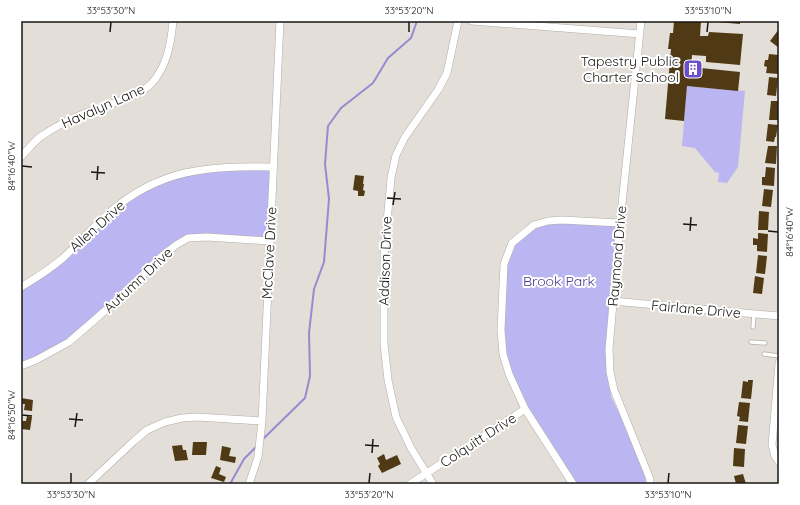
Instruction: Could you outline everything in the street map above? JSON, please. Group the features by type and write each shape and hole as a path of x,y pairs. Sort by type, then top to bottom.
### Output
{"street":[{"name":"Havalyn Lane","path":"21,157 39,138 56,127 140,92 151,84 161,71 167,56 172,36 173,21"},
{"name":"McClave Drive","path":"249,484 258,456 262,421 280,21"},
{"name":"Addison Drive","path":"433,484 410,448 396,417 388,380 384,344 384,255 390,178 396,155 405,137 438,90 447,73 458,21"},
{"path":"472,21 640,34"},
{"name":"Raymond Drive","path":"641,21 612,301 609,349 610,372 614,390 650,479 650,484"},
{"name":"Allen Drive","path":"21,287 43,274 64,257 109,213 134,194 152,184 179,174 206,168 229,166 273,167"},
{"path":"574,484 525,409 509,374 503,354 501,330 504,264 512,243 534,225 548,221 562,220 620,223"},
{"name":"Autumn Drive","path":"21,366 36,360 69,342 114,304 176,244 188,238 207,237 270,241"},
{"name":"Fairlane Drive","path":"612,301 779,316"},
{"path":"779,363 772,445 775,456 779,462"},
{"name":"Colquitt Drive","path":"410,484 525,409"},
{"path":"88,484 147,430 165,422 182,418 197,417 262,421"}],"lane":[{"path":"753,327 754,314"},
{"path":"751,342 765,343"},
{"path":"764,354 779,356"}],"green space":[{"path":"687,86 745,91 738,167 727,183 718,182 719,173 715,172 695,148 682,146"},
{"path":"274,166 270,239 202,236 177,243 50,354 21,364 21,286 63,260 136,191 174,176"},
{"name":"Brook Park","path":"559,221 621,224 607,339 611,397 631,436 645,474 646,484 574,484 545,438 507,371 500,330 506,255 526,231"}],"building":[{"name":"Tapestry Public Charter School","path":"674,21 701,21 700,36 708,36 709,32 743,34 740,65 706,62 706,56 692,55 691,67 740,72 738,91 687,86 684,121 665,119 671,49 668,49 670,33 673,33"},
{"path":"740,21 740,24 717,22"},
{"path":"779,29 779,48 770,41"},
{"path":"769,54 779,55 778,74 766,73 767,67 764,66 765,60 768,60"},
{"path":"769,77 778,78 776,96 767,95"},
{"path":"771,101 779,101 778,120 769,120"},
{"path":"768,124 778,125 774,142 766,141"},
{"path":"768,146 777,146 776,164 765,163"},
{"path":"766,167 775,168 774,186 762,185 762,177 765,177"},
{"path":"355,175 364,176 364,196 358,196 358,191 353,190"},
{"path":"764,189 773,190 771,207 762,206"},
{"path":"759,211 769,212 768,230 758,230"},
{"path":"758,233 768,234 767,252 757,251 757,245 753,245 753,238 758,239"},
{"path":"758,255 767,256 765,274 756,273"},
{"path":"755,276 764,278 762,294 753,293"},
{"path":"748,380 753,380 751,399 741,398 743,381 748,382"},
{"path":"21,398 33,400 32,411 24,410 25,404 21,404"},
{"path":"739,402 750,403 748,422 739,421 740,417 737,416"},
{"path":"27,416 32,417 30,430 21,429 21,421 26,421"},
{"path":"738,425 748,426 746,444 736,443"},
{"path":"193,442 207,442 206,455 192,455"},
{"path":"182,445 183,450 186,450 188,460 175,461 172,446"},
{"path":"222,446 231,448 229,456 236,457 235,463 220,460"},
{"path":"734,448 745,449 744,467 733,466"},
{"path":"384,454 386,460 397,455 401,464 382,473 378,466 380,464 377,458"},
{"path":"216,466 221,468 219,474 226,477 224,482 211,478"},
{"path":"743,474 746,484 736,484 734,476"}],"waterway":[{"path":"262,440 305,398 310,376 309,333 314,289 324,262 329,199 325,164 328,126 341,108 373,83 388,58 411,38 417,21"},
{"path":"230,484 244,459 257,446"}],"place":[{"name":"Tapestry Public Charter School","path":"693,69"}]}
